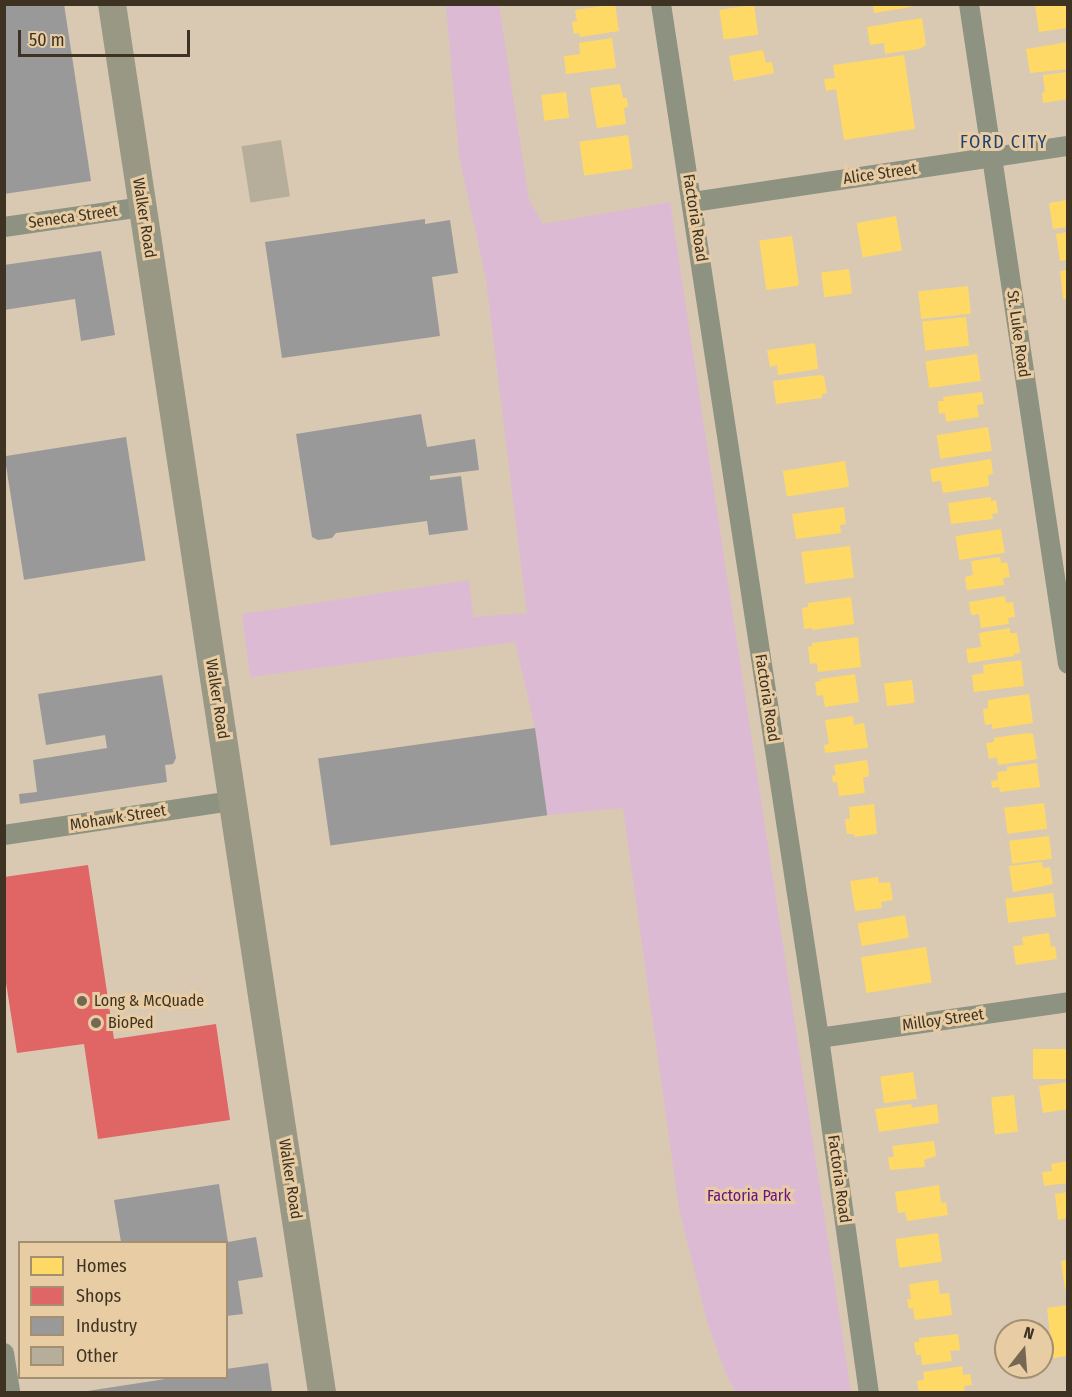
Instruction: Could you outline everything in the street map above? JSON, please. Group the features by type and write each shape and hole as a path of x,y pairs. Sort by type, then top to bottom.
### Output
{"main road":[{"name":"Walker Road","path":"112,4 322,1392"}],"street":[{"name":"Factoria Road","path":"661,4 819,1038 869,1392"},
{"name":"St. Luke Road","path":"969,4 1068,664"},
{"name":"Alice Street","path":"693,202 1068,146"},
{"name":"Seneca Street","path":"4,227 142,207"},
{"name":"Mohawk Street","path":"4,835 232,801"},
{"name":"Milloy Street","path":"819,1038 1068,1002"},
{"path":"4,1353 10,1392"}],"green space":[{"name":"Factoria Park","path":"446,5 499,5 529,200 543,224 670,202 851,1392 735,1392 725,1371 708,1325 679,1209 623,808 547,815 535,728 515,642 250,677 242,614 469,580 473,617 527,613 486,279 459,156"}],"building: Homes":[{"path":"615,4 619,31 580,37 579,33 574,34 572,22 577,21 575,10"},
{"path":"873,4 910,4 911,7 874,13"},
{"path":"1035,4 1068,4 1068,28 1039,32"},
{"path":"754,5 758,35 724,40 719,10"},
{"path":"922,18 926,45 919,49 885,54 884,43 870,45 867,27"},
{"path":"612,38 616,68 566,74 564,56 580,54 579,43"},
{"path":"1068,42 1068,69 1030,73 1026,49"},
{"path":"763,50 766,63 772,62 774,73 734,81 729,56"},
{"path":"904,55 915,129 844,140 836,89 826,91 824,79 835,78 833,65"},
{"path":"1068,72 1068,99 1043,103 1042,93 1045,92 1043,75"},
{"path":"620,84 623,98 627,98 628,107 624,108 626,124 597,128 590,88"},
{"path":"566,92 569,118 544,121 541,95"},
{"path":"628,135 633,169 584,175 579,142"},
{"path":"1068,200 1068,227 1053,229 1049,203"},
{"path":"896,216 902,250 863,257 857,223"},
{"path":"1068,232 1068,260 1060,261 1056,234"},
{"path":"792,236 799,286 766,290 759,241"},
{"path":"849,269 852,294 824,297 821,272"},
{"path":"1068,270 1068,299 1063,299 1060,271"},
{"path":"968,286 971,314 921,319 918,291"},
{"path":"966,317 969,346 925,350 922,322"},
{"path":"815,343 818,369 778,375 777,365 770,367 767,350"},
{"path":"977,354 981,381 929,388 926,361"},
{"path":"824,376 827,393 822,394 822,398 776,404 773,381"},
{"path":"982,392 984,404 977,405 979,417 946,422 945,413 939,414 938,401 944,401 943,397"},
{"path":"988,427 992,451 940,459 937,435"},
{"path":"991,459 993,474 988,475 989,486 943,493 941,481 932,482 930,469"},
{"path":"845,461 849,487 787,497 783,471"},
{"path":"991,497 991,501 996,500 998,513 992,514 993,519 951,524 948,503"},
{"path":"844,507 846,524 840,525 841,533 796,539 792,514"},
{"path":"1001,529 1005,553 959,560 956,536"},
{"path":"850,546 854,578 805,584 801,552"},
{"path":"1000,557 1001,563 1007,562 1010,577 1003,578 1004,585 967,590 965,577 973,575 971,561"},
{"path":"1005,596 1006,603 1013,602 1015,617 1008,618 1009,624 981,628 979,614 971,615 969,602"},
{"path":"851,597 854,624 804,629 802,608 808,607 808,603"},
{"path":"1010,628 1010,633 1017,633 1020,653 1014,656 968,663 966,649 981,647 979,633"},
{"path":"858,637 861,667 818,672 817,663 810,664 808,647 812,646 812,643"},
{"path":"1021,660 1024,686 974,692 972,675 984,673 983,665"},
{"path":"855,674 859,702 825,707 823,695 817,696 815,682 821,681 820,679"},
{"path":"912,680 915,703 887,706 884,683"},
{"path":"1029,694 1033,723 992,729 992,724 985,725 983,709 988,708 988,700"},
{"path":"853,716 854,725 864,723 868,748 825,753 824,745 829,744 825,720"},
{"path":"1033,734 1037,759 998,765 997,757 989,759 986,743 994,742 994,738"},
{"path":"867,760 869,773 868,777 863,777 865,793 839,796 837,782 833,782 832,776 836,775 834,765"},
{"path":"1037,763 1040,787 1000,792 999,787 992,788 991,781 998,780 997,772 1007,771 1007,767"},
{"path":"1044,803 1047,829 1007,834 1004,808"},
{"path":"874,804 877,834 854,837 854,834 847,834 845,819 850,819 849,807"},
{"path":"1049,836 1052,859 1012,864 1009,841"},
{"path":"1042,862 1043,868 1050,867 1053,884 1013,892 1009,866"},
{"path":"878,877 879,883 890,882 893,900 881,902 882,908 855,911 850,881"},
{"path":"1053,893 1056,917 1008,923 1005,899"},
{"path":"905,915 909,938 862,946 858,923"},
{"path":"1049,933 1051,947 1055,946 1057,959 1016,965 1013,946 1023,945 1022,937"},
{"path":"926,947 932,983 866,993 861,957"},
{"path":"1033,1049 1068,1049 1068,1079 1033,1079"},
{"path":"913,1072 917,1099 884,1103 880,1077"},
{"path":"1068,1082 1068,1109 1043,1113 1039,1086"},
{"path":"1014,1095 1018,1132 995,1134 991,1097"},
{"path":"911,1104 912,1108 937,1104 939,1123 879,1132 875,1109"},
{"path":"934,1141 936,1156 924,1160 925,1167 890,1170 888,1157 894,1157 892,1146"},
{"path":"1068,1161 1068,1183 1044,1186 1042,1172 1052,1171 1051,1164"},
{"path":"939,1185 941,1203 946,1202 948,1215 907,1221 905,1212 898,1213 895,1192"},
{"path":"1068,1192 1068,1218 1058,1220 1055,1194"},
{"path":"938,1233 942,1262 899,1268 895,1239"},
{"path":"1068,1260 1068,1289 1065,1289 1061,1261"},
{"path":"938,1280 940,1294 949,1293 952,1315 915,1320 913,1308 909,1309 907,1299 911,1299 909,1284"},
{"path":"1068,1305 1068,1356 1054,1358 1054,1319 1048,1319 1047,1308"},
{"path":"958,1334 960,1350 950,1351 952,1361 922,1365 921,1355 916,1355 914,1342 919,1342 919,1338"},
{"path":"962,1366 963,1375 970,1374 972,1385 964,1386 965,1392 919,1392 917,1381 924,1380 923,1372"}],"building: Shops":[{"path":"88,865 114,1039 216,1024 230,1120 98,1139 84,1044 17,1053 4,970 4,877"}],"building: Industry":[{"path":"4,4 64,4 91,181 4,194"},
{"path":"425,219 425,224 450,220 458,273 432,277 440,336 282,358 265,242"},
{"path":"101,251 115,335 81,341 75,299 4,310 4,265"},
{"path":"421,414 427,447 475,439 479,470 430,476 430,480 461,476 468,530 429,535 427,521 336,533 332,538 318,540 312,537 296,434"},
{"path":"126,437 146,560 24,580 5,456"},
{"path":"162,675 176,758 173,764 165,765 167,782 20,804 19,794 37,792 33,760 107,748 105,735 46,745 38,694"},
{"path":"535,728 547,815 330,846 318,758"},
{"path":"219,1184 228,1241 121,1241 114,1200"},
{"path":"256,1237 263,1277 238,1281 243,1314 228,1316 228,1242"},
{"path":"268,1363 272,1392 81,1392 166,1379 228,1379 228,1369"}],"building: Other":[{"path":"281,140 290,196 250,203 241,146"}],"place":[{"name":"Long & McQuade","path":"82,1001"},
{"name":"BioPed","path":"96,1023"}],"district":[{"name":"FORD CITY","path":"1004,142"}]}
